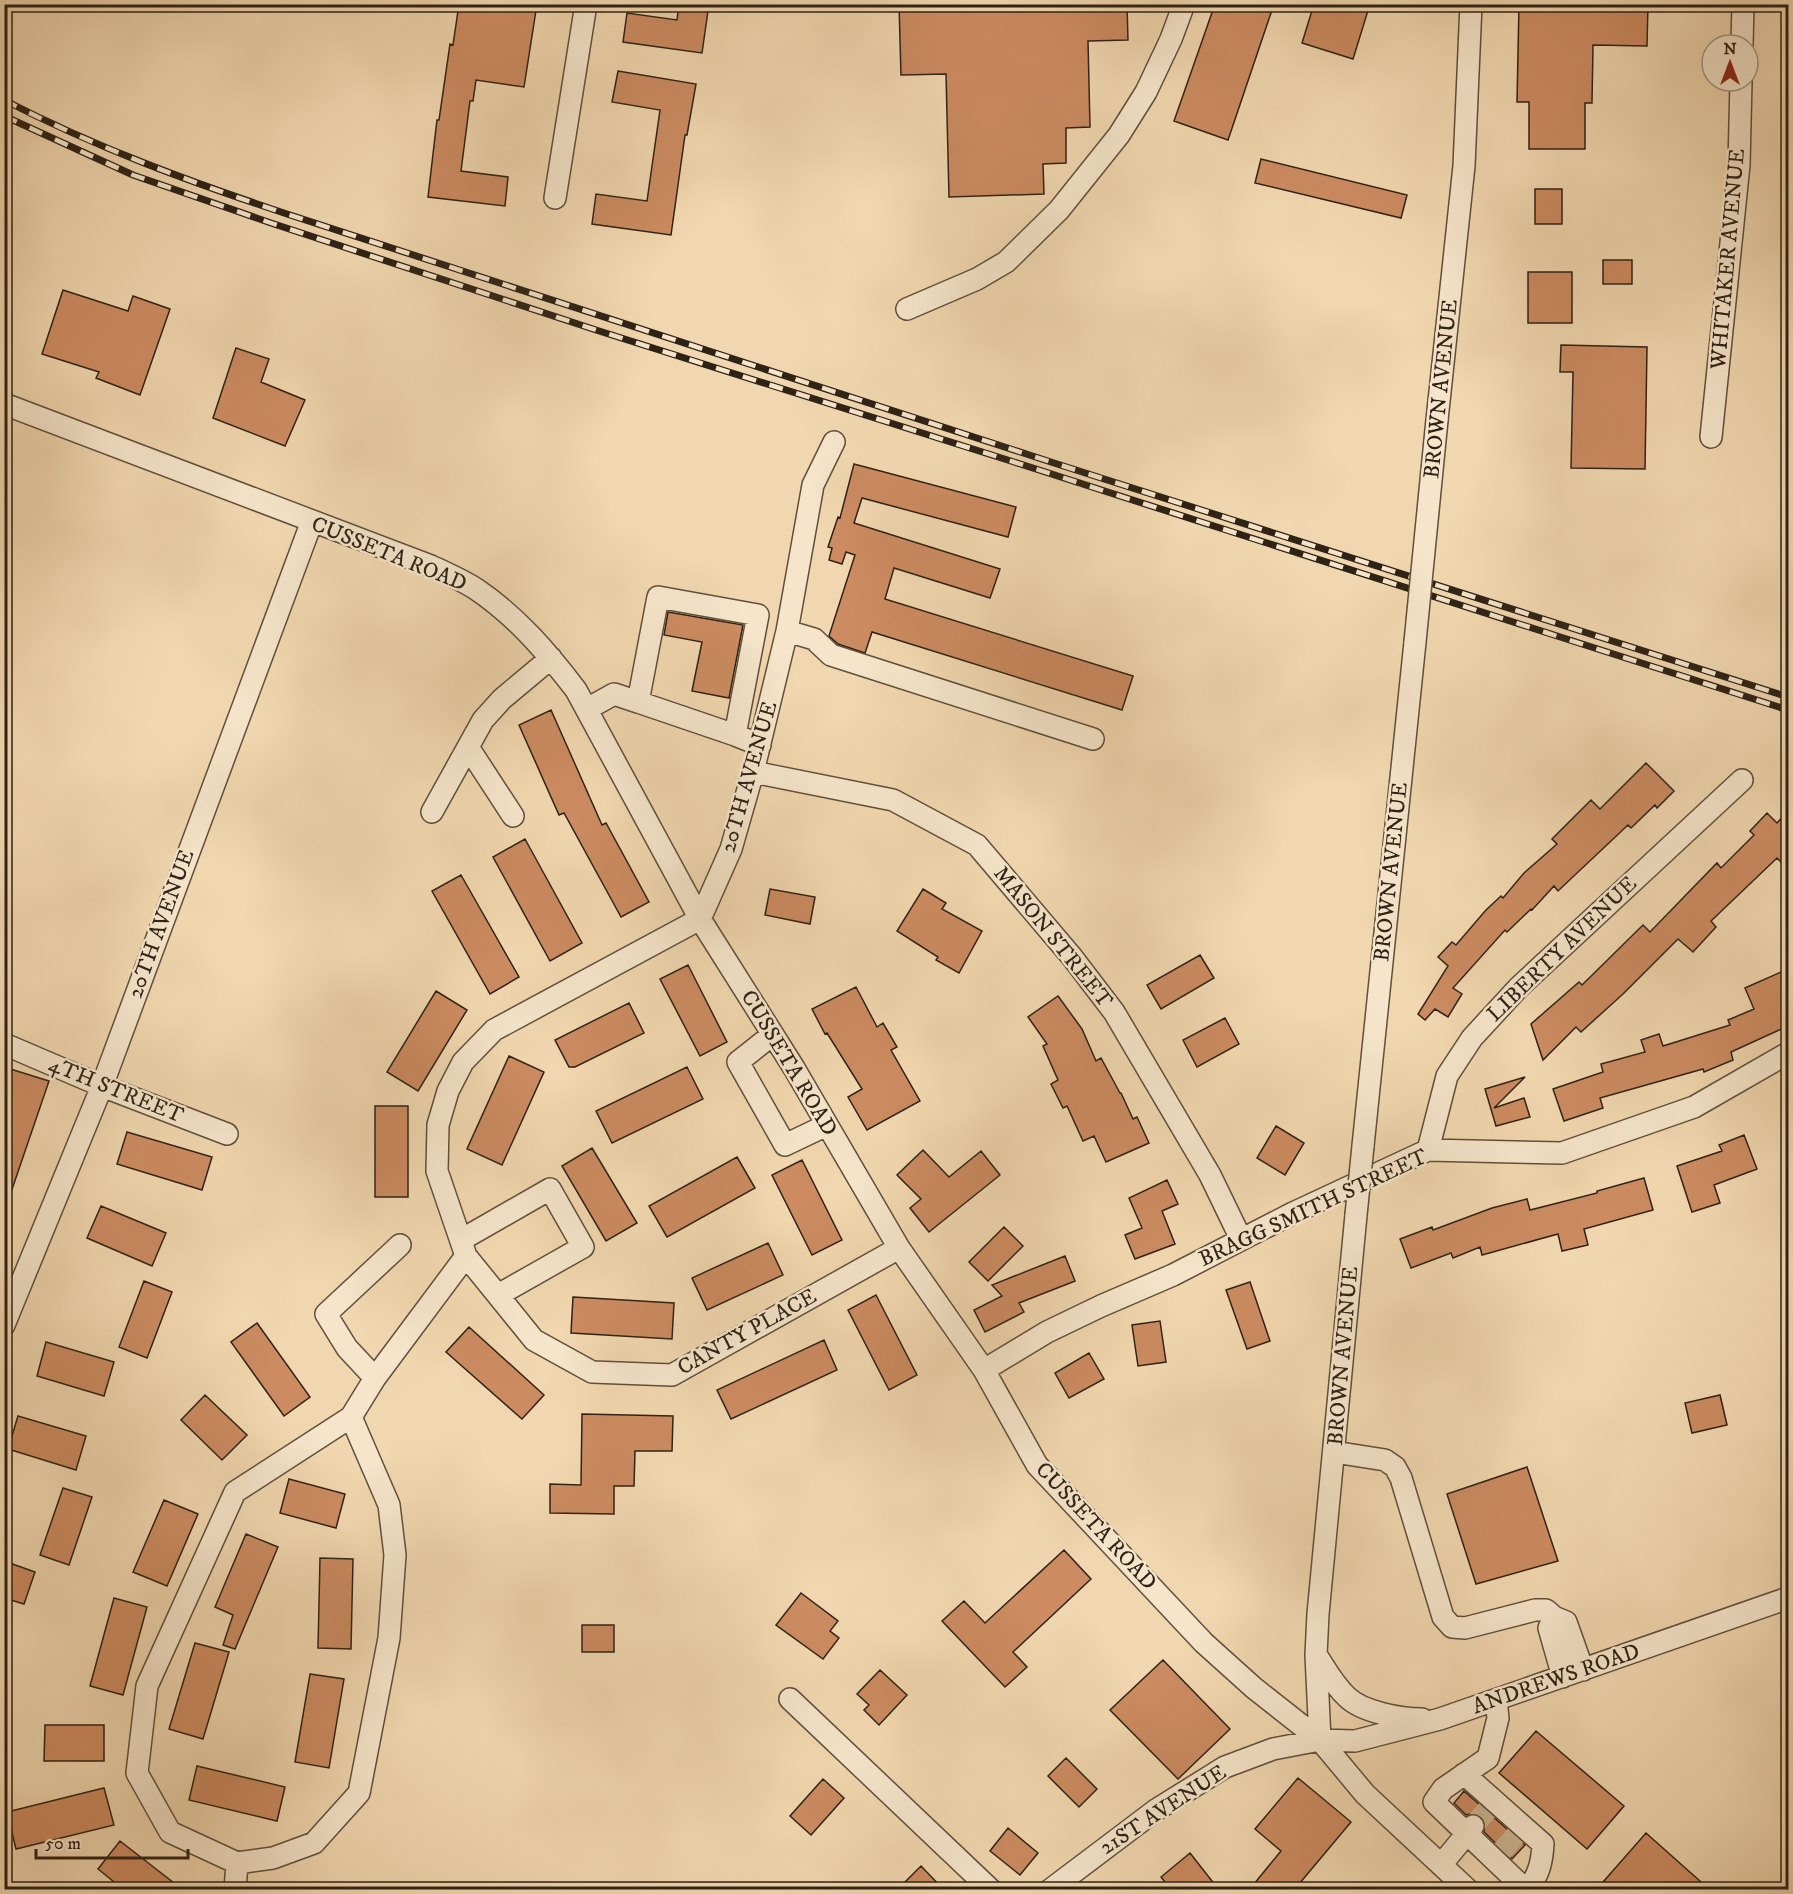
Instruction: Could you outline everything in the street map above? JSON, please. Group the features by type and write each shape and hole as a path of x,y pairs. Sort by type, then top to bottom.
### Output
{"street":[{"path":"555,198 586,4"},
{"path":"907,309 977,279 1005,262 1059,210 1119,135 1146,92 1171,39 1184,4"},
{"name":"BROWN AVENUE","path":"1320,1740 1316,1655 1318,1614 1356,1215 1464,166 1471,4"},
{"path":"1742,33 1743,4"},
{"name":"WHITAKER AVENUE","path":"1711,437 1739,165 1741,93"},
{"name":"CUSSETA ROAD","path":"4,404 431,566 476,589 522,626 576,690 700,919 827,1125 899,1248 984,1370 1037,1466 1204,1642 1254,1688 1320,1740 1365,1794 1468,1890"},
{"name":"20TH AVENUE","path":"700,919 731,849 753,772 787,631 813,485 834,442"},
{"name":"20TH AVENUE","path":"4,1325 102,1086 312,521"},
{"path":"639,702 658,597 758,615 735,735"},
{"path":"787,631 814,639 831,655 1093,739"},
{"path":"432,812 483,720 502,699 551,658"},
{"path":"587,709 614,694 735,735 760,746"},
{"path":"468,747 513,816"},
{"name":"MASON STREET","path":"753,772 892,800 978,845 1072,957 1114,1012 1210,1175 1241,1239"},
{"name":"LIBERTY AVENUE","path":"1428,1150 1447,1076 1472,1038 1518,988 1742,780"},
{"name":"CANTY PLACE","path":"700,919 494,1030 463,1062 448,1091 438,1125 437,1171 464,1248 534,1340 592,1372 672,1375 899,1248"},
{"path":"772,1035 738,1062 785,1145 827,1125"},
{"name":"4TH STREET","path":"4,1044 102,1086 227,1134"},
{"name":"BRAGG SMITH STREET","path":"984,1370 1047,1332 1173,1275 1241,1239 1428,1150 1562,1153 1694,1107 1788,1053"},
{"path":"351,1417 389,1505 395,1555 389,1638 359,1793 314,1843 273,1858 237,1863 171,1832 137,1773 147,1686 235,1492 351,1417 464,1248 550,1190 583,1248 498,1295"},
{"path":"375,1378 347,1348 326,1314 400,1245"},
{"path":"1334,1452 1385,1460 1395,1467 1401,1478 1443,1617 1452,1627 1465,1628 1535,1610 1546,1610 1554,1617 1566,1622 1583,1670"},
{"name":"ANDREWS ROAD","path":"1320,1740 1355,1741 1440,1719 1788,1598"},
{"path":"1554,1617 1549,1628 1563,1677"},
{"path":"1316,1655 1348,1700 1387,1715 1415,1719 1440,1719"},
{"path":"790,1699 991,1890"},
{"path":"1464,1774 1491,1804 1520,1829 1543,1844 1542,1863 1534,1881 1526,1890 1498,1855 1470,1829 1434,1802 1443,1789 1464,1774 1488,1758 1498,1718 1496,1700"},
{"name":"21ST AVENUE","path":"1050,1890 1156,1810 1225,1767 1273,1749 1320,1740"},
{"path":"1441,1865 1470,1829"},
{"path":"235,1890 237,1863"}],"building":[{"path":"459,4 537,4 524,87 476,80 473,101 470,101 461,171 508,177 505,206 428,197 437,120 439,120 450,44 453,45"},
{"path":"679,4 709,4 702,53 623,42 627,13 677,20"},
{"path":"899,4 1127,4 1128,40 1088,41 1090,127 1066,128 1066,163 1043,164 1044,194 949,197 946,74 901,75"},
{"path":"1215,4 1274,4 1228,140 1174,121"},
{"path":"1314,4 1370,4 1353,59 1302,43"},
{"path":"1519,4 1648,4 1647,46 1593,45 1592,103 1585,103 1585,149 1529,149 1529,102 1517,102"},
{"path":"618,71 696,84 687,135 685,135 671,235 592,224 596,194 647,201 660,110 612,102"},
{"path":"1261,159 1407,195 1401,218 1255,183"},
{"path":"1535,189 1562,189 1562,224 1535,224"},
{"path":"1603,260 1632,260 1632,284 1603,284"},
{"path":"1528,272 1572,272 1572,323 1528,323"},
{"path":"63,290 128,311 133,296 170,309 140,395 96,378 99,372 42,354"},
{"path":"1561,345 1647,347 1645,469 1571,468 1573,372 1560,372"},
{"path":"236,348 269,359 261,382 305,400 285,446 213,418"},
{"path":"854,464 1016,507 1008,537 862,498 854,523 1000,569 990,598 894,568 885,599 1133,676 1122,710 872,632 865,653 838,644 829,636 855,555 846,552 842,564 829,560 832,548 828,547 838,517 840,518"},
{"path":"668,612 743,625 729,698 692,691 702,642 664,635"},
{"path":"551,710 602,825 606,823 649,902 621,917 564,813 559,815 519,725"},
{"path":"1646,763 1674,791 1631,828 1628,825 1558,891 1554,886 1532,910 1507,932 1505,930 1453,988 1462,994 1448,1017 1435,1009 1425,1020 1418,1014 1448,966 1438,957 1452,942 1456,945 1486,910 1501,896 1503,898 1524,873 1557,844 1552,839 1591,800 1600,809"},
{"path":"1788,811 1788,869 1777,858 1711,921 1716,927 1693,952 1678,939 1581,1032 1576,1027 1543,1060 1531,1024 1579,982 1582,985 1643,925 1650,932 1717,863 1721,868 1754,835 1750,831 1767,813 1777,823"},
{"path":"525,839 582,943 550,961 493,857"},
{"path":"461,875 519,977 490,994 432,891"},
{"path":"770,889 815,897 810,924 765,915"},
{"path":"923,889 946,903 942,909 982,931 959,973 936,960 938,957 897,931"},
{"path":"1200,955 1214,978 1161,1009 1147,985"},
{"path":"688,965 727,1042 700,1056 660,979"},
{"path":"1788,969 1788,1026 1731,1052 1733,1060 1704,1072 1703,1069 1600,1098 1603,1108 1564,1121 1553,1089 1603,1072 1601,1064 1645,1052 1641,1040 1659,1034 1663,1046 1730,1025 1728,1020 1754,1009 1745,988"},
{"path":"856,987 877,1027 883,1023 897,1047 891,1050 920,1101 867,1130 848,1097 862,1089 827,1033 825,1034 812,1009"},
{"path":"436,991 467,1010 418,1091 387,1072"},
{"path":"1058,996 1082,1029 1096,1061 1101,1058 1133,1119 1137,1117 1149,1143 1106,1162 1094,1136 1083,1141 1067,1106 1063,1108 1051,1084 1058,1080 1043,1046 1047,1044 1028,1017"},
{"path":"629,1003 644,1033 575,1067 569,1067 555,1040"},
{"path":"1225,1018 1239,1044 1197,1067 1183,1040"},
{"path":"509,1056 544,1072 502,1165 467,1149"},
{"path":"4,1067 49,1081 7,1204 4,1204"},
{"path":"687,1067 703,1099 612,1143 596,1111"},
{"path":"1525,1077 1494,1108 1524,1098 1530,1117 1496,1126 1485,1089"},
{"path":"375,1106 408,1106 408,1197 375,1197"},
{"path":"1276,1126 1304,1143 1285,1175 1257,1158"},
{"path":"127,1132 212,1157 202,1190 117,1164"},
{"path":"1744,1135 1757,1169 1714,1185 1720,1203 1692,1212 1677,1166 1722,1151 1719,1145"},
{"path":"592,1148 637,1223 606,1241 562,1166"},
{"path":"923,1150 949,1177 981,1151 1000,1175 929,1232 910,1208 921,1199 897,1175"},
{"path":"737,1157 755,1188 667,1237 649,1206"},
{"path":"802,1160 842,1240 812,1255 772,1175"},
{"path":"1644,1178 1653,1210 1584,1229 1588,1245 1562,1251 1558,1234 1482,1255 1480,1247 1453,1258 1451,1253 1411,1268 1400,1239 1432,1227 1433,1230 1492,1208 1527,1199 1530,1210"},
{"path":"1167,1180 1178,1204 1162,1211 1175,1244 1135,1259 1125,1235 1142,1228 1129,1198"},
{"path":"101,1206 166,1233 152,1266 87,1238"},
{"path":"1004,1227 1023,1246 988,1281 969,1262"},
{"path":"768,1243 783,1275 707,1310 692,1278"},
{"path":"1065,1256 1075,1281 1019,1303 1024,1312 985,1332 974,1310 1002,1296 992,1285"},
{"path":"144,1281 172,1292 147,1358 119,1347"},
{"path":"1250,1282 1270,1341 1247,1349 1226,1290"},
{"path":"876,1295 917,1375 889,1390 848,1310"},
{"path":"573,1297 674,1303 672,1339 571,1333"},
{"path":"1160,1321 1166,1362 1138,1366 1132,1325"},
{"path":"257,1323 310,1397 284,1416 231,1342"},
{"path":"469,1327 544,1395 522,1419 446,1352"},
{"path":"824,1340 837,1370 731,1419 717,1390"},
{"path":"46,1342 114,1362 104,1396 37,1376"},
{"path":"1089,1353 1104,1379 1069,1398 1055,1373"},
{"path":"205,1395 247,1435 222,1460 181,1420"},
{"path":"1720,1395 1727,1425 1692,1433 1685,1403"},
{"path":"582,1414 673,1416 672,1451 635,1451 634,1486 614,1486 614,1514 550,1513 550,1484 581,1485"},
{"path":"18,1416 86,1436 76,1470 8,1449"},
{"path":"1527,1467 1558,1561 1476,1584 1447,1494"},
{"path":"289,1479 345,1494 336,1528 280,1513"},
{"path":"63,1488 92,1497 69,1565 40,1555"},
{"path":"164,1500 198,1514 167,1586 133,1572"},
{"path":"246,1534 278,1547 235,1649 223,1645 233,1615 215,1607"},
{"path":"1064,1550 1091,1579 1013,1652 1027,1667 1005,1687 942,1621 964,1601 985,1623"},
{"path":"320,1558 353,1559 351,1649 318,1648"},
{"path":"4,1561 35,1572 24,1604 4,1598"},
{"path":"801,1593 838,1621 830,1631 839,1638 823,1659 776,1625"},
{"path":"114,1598 147,1607 123,1695 90,1686"},
{"path":"582,1625 614,1625 614,1652 582,1652"},
{"path":"195,1643 229,1652 203,1739 169,1729"},
{"path":"1163,1660 1230,1729 1178,1779 1110,1710"},
{"path":"880,1670 907,1695 879,1725 864,1710 869,1705 857,1694"},
{"path":"310,1674 344,1679 329,1768 295,1762"},
{"path":"45,1725 104,1725 104,1761 44,1761"},
{"path":"1536,1731 1624,1806 1587,1849 1499,1773"},
{"path":"1066,1758 1097,1789 1079,1807 1048,1776"},
{"path":"197,1766 285,1787 277,1821 189,1800"},
{"path":"1298,1778 1351,1822 1294,1890 1249,1890 1281,1851 1255,1829"},
{"path":"823,1779 844,1798 811,1835 790,1816"},
{"path":"104,1788 114,1825 16,1849 7,1812"},
{"path":"1464,1791 1525,1845 1512,1859 1484,1832 1485,1822 1481,1817 1474,1813 1466,1815 1454,1803"},
{"path":"1008,1828 1038,1853 1020,1875 990,1851"},
{"path":"1646,1833 1710,1890 1596,1890"},
{"path":"120,1841 183,1890 124,1890 98,1869"},
{"path":"1190,1853 1219,1890 1171,1890 1161,1877"},
{"path":"921,1866 944,1890 897,1890"}],"tunnel":[{"path":"1473,1826 1489,1808"},
{"path":"1502,1851 1518,1833"}],"railway":[{"path":"4,100 143,163 287,214 1054,463 1788,697"},
{"path":"4,116 133,175 268,222 596,330 1788,710"}]}
